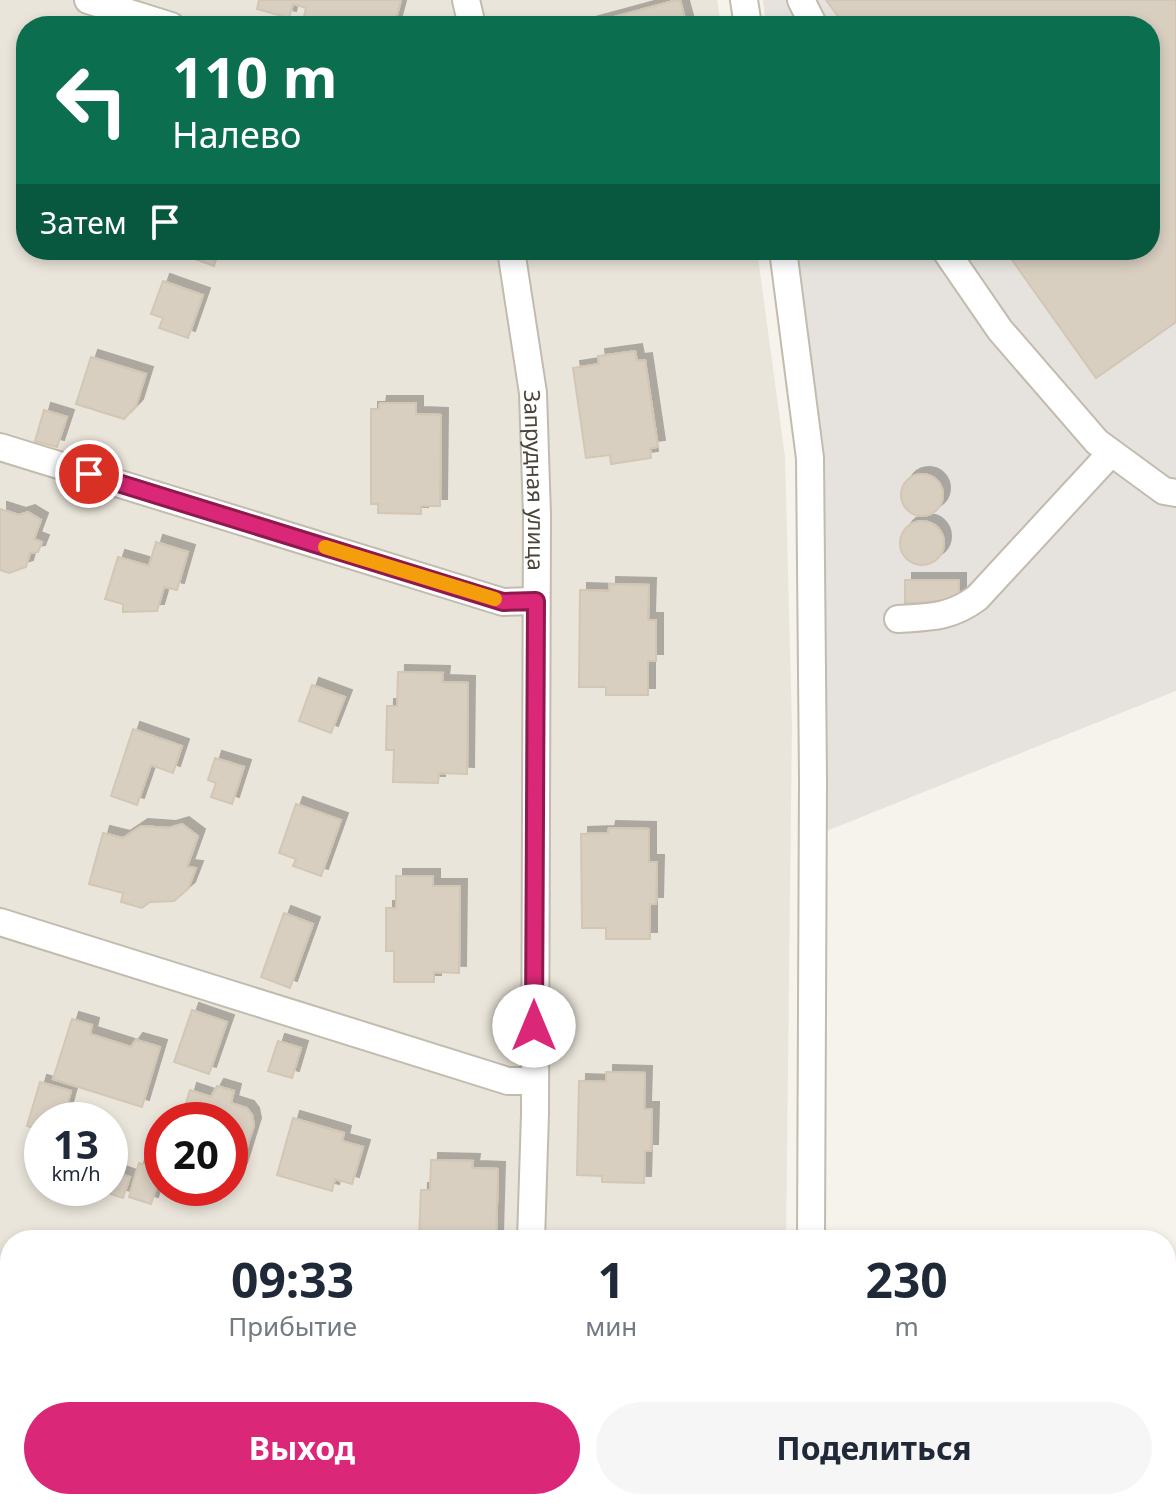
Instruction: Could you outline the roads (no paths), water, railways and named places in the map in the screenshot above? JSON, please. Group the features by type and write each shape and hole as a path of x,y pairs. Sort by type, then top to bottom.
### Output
{"street":[{"path":"88,0 139,16"},
{"name":"Запрудная улица","path":"513,260 533,393 537,515 531,1230"},
{"path":"784,260 810,458 813,779 811,1230"},
{"path":"952,260 1000,330 1097,442 1164,491 1176,493"},
{"path":"0,447 503,602 536,601"},
{"path":"898,619 948,615 963,609 977,598 1111,453"},
{"path":"0,922 508,1081 534,1081"}]}
